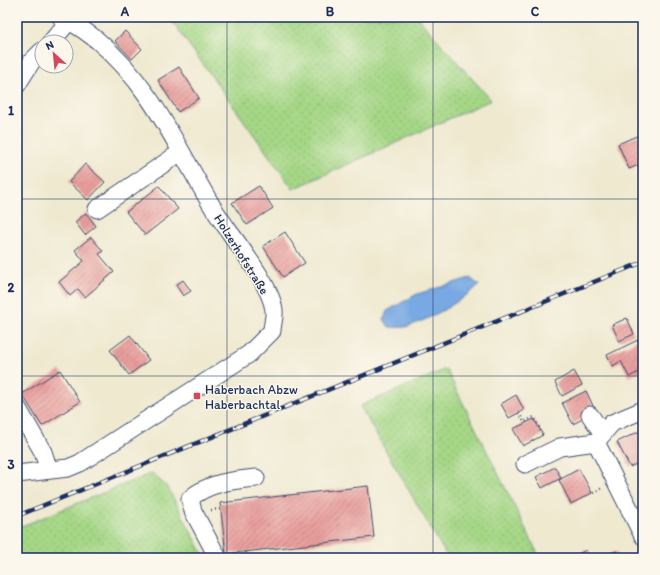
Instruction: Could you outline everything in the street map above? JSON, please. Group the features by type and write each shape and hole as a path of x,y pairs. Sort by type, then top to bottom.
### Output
{"street":[{"path":"56,34 66,19"},
{"name":"Holzerhofstraße","path":"17,474 68,468 80,463 249,354 272,331 274,310 266,289 209,202 165,121 135,78 106,48 66,19"},
{"path":"17,85 34,59"},
{"path":"97,209 181,152"},
{"path":"17,407 43,452 49,470"},
{"path":"525,464 560,447 599,438 612,423 643,410"},
{"path":"590,415 643,536"},
{"path":"218,558 193,511 190,499 197,491 223,483 256,478"}],"path":[{"path":"519,413 524,422 534,417 549,447 560,447"},
{"path":"246,552 246,558"}],"green space":[{"path":"169,17 417,17 491,100 293,189"},
{"path":"446,369 540,558 448,558 360,406"},
{"path":"152,473 168,488 205,558 17,558 17,528"}],"water":[{"path":"470,278 479,285 454,304 423,320 405,327 389,327 384,319 387,311 417,294"}],"building":[{"path":"125,31 142,49 132,59 115,41"},
{"path":"179,67 199,98 178,112 158,80"},
{"path":"639,135 643,144 643,163 629,169 618,144"},
{"path":"85,164 105,182 88,200 69,182"},
{"path":"159,186 178,209 145,235 126,212"},
{"path":"259,186 273,208 247,225 232,203"},
{"path":"86,213 96,226 85,235 75,222"},
{"path":"285,232 305,263 283,277 263,246"},
{"path":"91,237 103,251 99,254 114,272 85,297 78,289 70,296 59,282 84,261 75,250"},
{"path":"183,280 191,291 183,296 176,285"},
{"path":"627,318 634,334 619,341 612,325"},
{"path":"130,335 149,360 129,375 110,350"},
{"path":"638,340 643,349 643,370 629,377 621,361 613,366 607,355"},
{"path":"60,370 80,402 42,426 22,394"},
{"path":"574,371 582,385 562,396 555,382"},
{"path":"586,391 596,412 573,424 562,403"},
{"path":"516,395 524,410 509,418 501,404"},
{"path":"534,419 543,435 523,446 513,429"},
{"path":"642,430 643,461 630,467 617,442"},
{"path":"555,467 561,478 542,488 536,477"},
{"path":"579,469 592,493 571,504 559,480"},
{"path":"368,486 374,537 226,554 220,503"},
{"path":"586,550 590,558 571,558"},
{"path":"616,551 620,558 601,558"}],"railway":[{"path":"17,516 643,262"}],"place":[{"name":"Haberbach Abzw Haberbachtal","path":"197,396"}]}
